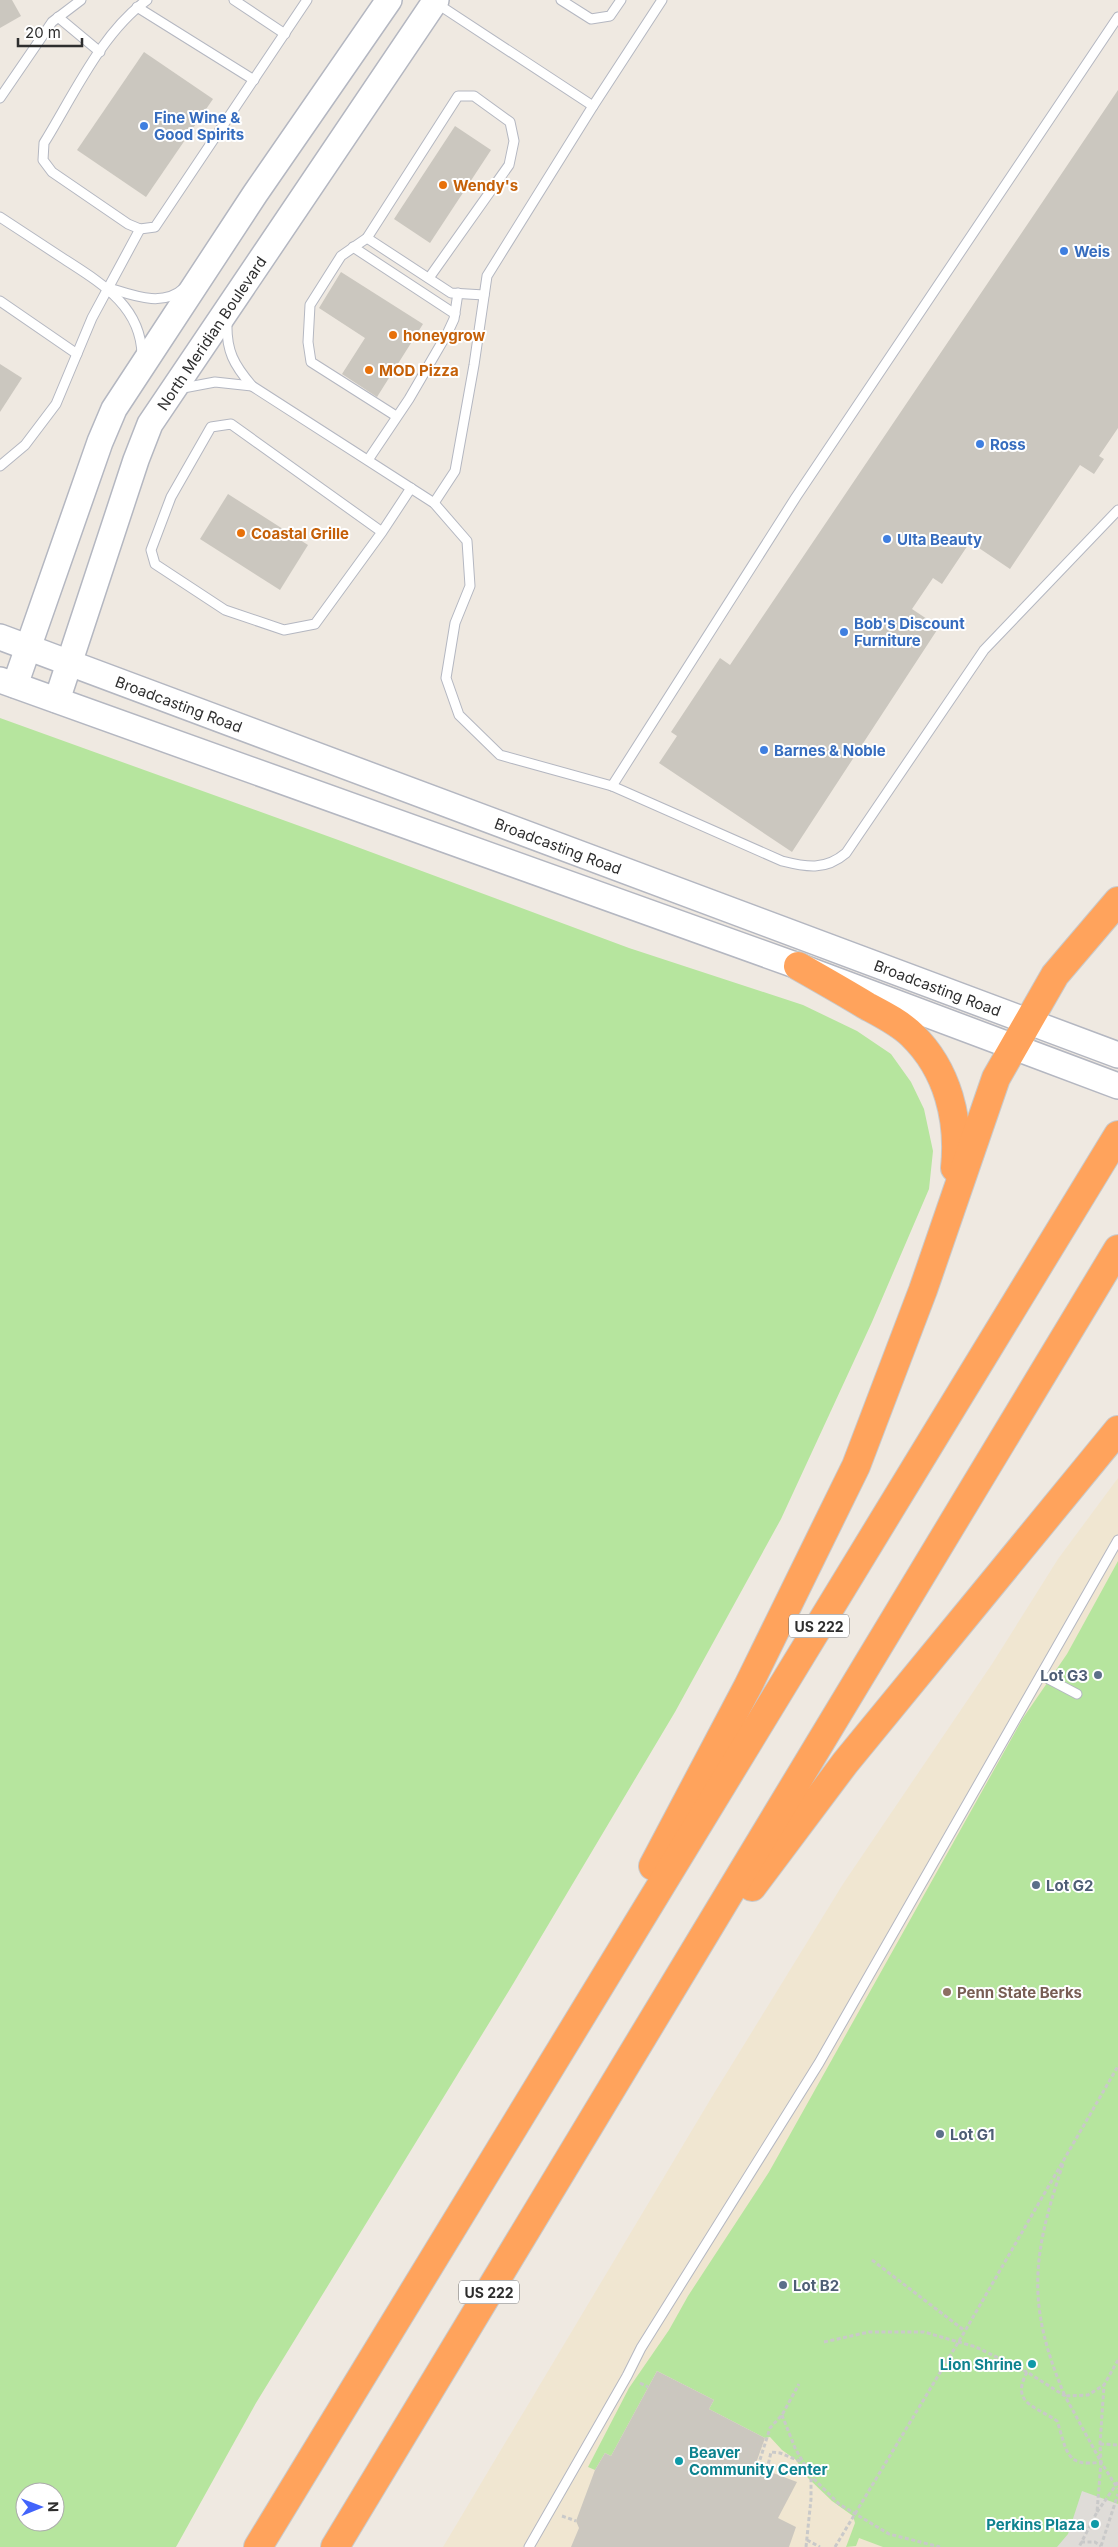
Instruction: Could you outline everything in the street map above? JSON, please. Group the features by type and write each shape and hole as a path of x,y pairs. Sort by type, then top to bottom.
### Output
{"highway":[{"path":"520,2118 748,1686 843,1492 894,1368 996,1078 1055,975 1118,901"},
{"path":"798,966 892,1020 912,1034 934,1063 944,1080 954,1116 956,1162 952,1203"},
{"name":"US 222","path":"258,2547 1118,1135"},
{"name":"US 222","path":"335,2547 1118,1249"},
{"path":"643,2038 845,1764 1118,1430"}],"main road":[{"path":"7,683 28,647 100,442 114,409 331,82 389,0"},
{"name":"North Meridian Boulevard","path":"57,700 136,460 150,424 434,1"},
{"name":"Broadcasting Road","path":"0,637 1118,1055"},
{"name":"Broadcasting Road","path":"7,683 798,966 1118,1086"}],"lane":[{"path":"0,98 39,40 58,17 81,0"},
{"path":"147,0 122,21 100,52 44,143 43,160 52,172 128,224 140,229 155,227 307,0"},
{"path":"234,0 285,34"},
{"path":"561,0 591,19 610,16 621,0"},
{"path":"434,503 455,471 473,373 487,276 593,106 662,0"},
{"path":"434,1 593,106"},
{"path":"137,7 254,80"},
{"path":"58,17 100,52"},
{"path":"612,786 792,503 1118,18"},
{"path":"396,416 311,362 308,342 310,304 341,256 367,238 458,96 474,96 510,122 514,141 509,165 429,278"},
{"path":"0,216 109,288 130,312 137,327 141,343 142,357 137,374"},
{"path":"2,461 25,445 56,404 92,318 140,229"},
{"path":"367,238 451,293 484,295"},
{"path":"354,247 455,314"},
{"path":"109,288 141,298 157,299 180,292 207,268"},
{"path":"368,460 448,332 455,314 458,293"},
{"path":"0,301 77,354"},
{"path":"228,310 227,334 229,351 236,367 252,386 434,503 466,542 470,586 455,623 446,678 459,715 500,755 612,786 782,861 820,868 837,861 846,853 984,650 1118,510"},
{"path":"173,391 215,382 252,386"},
{"path":"382,532 231,424 211,427 171,497 151,550 155,564 225,610 284,630 314,624 382,532 411,488"},
{"path":"529,2547 627,2376 641,2348 819,2064 1118,1540"},
{"path":"1041,1675 1077,1694"}],"path":[{"path":"836,2547 965,2331 1118,2066"},
{"path":"1066,2156 1047,2212 1037,2278 1039,2313 1046,2349 1065,2396 1101,2462 1117,2486 1097,2512 1079,2547"},
{"path":"872,2260 965,2331"},
{"path":"824,2342 868,2332 924,2332 958,2341 1027,2372 1065,2396 1088,2395 1104,2385"},
{"path":"1097,2512 1104,2385 1118,2360"},
{"path":"1027,2372 1021,2383 1021,2392 1025,2402 1057,2421 1066,2452 1072,2460 1081,2463 1101,2462"},
{"path":"758,2466 770,2428 782,2415 798,2384"},
{"path":"782,2415 802,2462 811,2476 839,2504 889,2534 940,2547"},
{"path":"1100,2444 1118,2444"},
{"path":"764,2449 802,2462"},
{"path":"767,2470 771,2452"},
{"path":"806,2547 812,2499 811,2476"},
{"path":"1081,2542 1088,2541 1102,2547 1118,2494"},
{"path":"1085,2535 1088,2541"},
{"path":"807,2540 820,2547"},
{"path":"915,2547 917,2542"}],"shaded area":[{"name":"Penn State Berks","path":"1118,1478 1118,2547 443,2547 710,2100 843,1884 992,1664 1058,1559"},
{"name":"Perkins Plaza","path":"1082,2491 1118,2504 1118,2547 1057,2547 1068,2534"}],"green space":[{"path":"0,718 341,841 629,948 803,1005 857,1031 891,1054 911,1082 924,1109 933,1151 929,1189 872,1322 781,1519 675,1712 513,1984 256,2403 176,2547 0,2547"},
{"name":"Penn State Berks","path":"1118,1561 1118,2547 883,2547 859,2538 856,2546 846,2547 855,2523 853,2516 832,2501 808,2478 796,2460 782,2450 770,2437 765,2438 709,2409 714,2400 657,2371 611,2456 605,2453 595,2470 588,2467 629,2388 669,2330 688,2296 769,2172 1023,1718 1067,1654"}],"building":[{"path":"0,0 12,0 21,16 0,28"},
{"name":"Fine Wine & Good Spirits","path":"144,52 213,99 146,197 77,150"},
{"path":"1118,90 1118,428 1099,456 1104,459 1094,474 1080,465 1010,569 970,542 942,584 933,578 912,609 939,627 792,852 659,763 677,736 671,732 720,658 730,665"},
{"name":"Wendy's","path":"455,126 491,150 430,243 394,219"},
{"path":"341,272 423,324 377,397 342,374 365,338 319,308"},
{"path":"0,364 22,378 0,412"},
{"path":"228,494 308,545 280,590 200,539"},
{"name":"Beaver Community Center","path":"657,2371 714,2400 709,2409 765,2438 755,2466 797,2482 778,2518 796,2527 789,2547 571,2547 579,2528 576,2521 595,2470 605,2453 611,2456"}],"place":[{"name":"Fine Wine & Good Spirits","path":"144,126"},
{"name":"Wendy's","path":"443,185"},
{"name":"Weis","path":"1064,251"},
{"name":"honeygrow","path":"393,335"},
{"name":"MOD Pizza","path":"369,370"},
{"name":"Ross","path":"980,444"},
{"name":"Coastal Grille","path":"241,533"},
{"name":"Ulta Beauty","path":"887,539"},
{"name":"Bob's Discount Furniture","path":"844,632"},
{"name":"Barnes & Noble","path":"764,750"},
{"name":"Lot G3","path":"1098,1675"},
{"name":"Lot G2","path":"1036,1885"},
{"name":"Penn State Berks","path":"947,1992"},
{"name":"Lot G1","path":"940,2134"},
{"name":"Lot B2","path":"783,2285"},
{"name":"Lion Shrine","path":"1032,2364"},
{"name":"Beaver Community Center","path":"679,2461"},
{"name":"Perkins Plaza","path":"1095,2524"}]}
